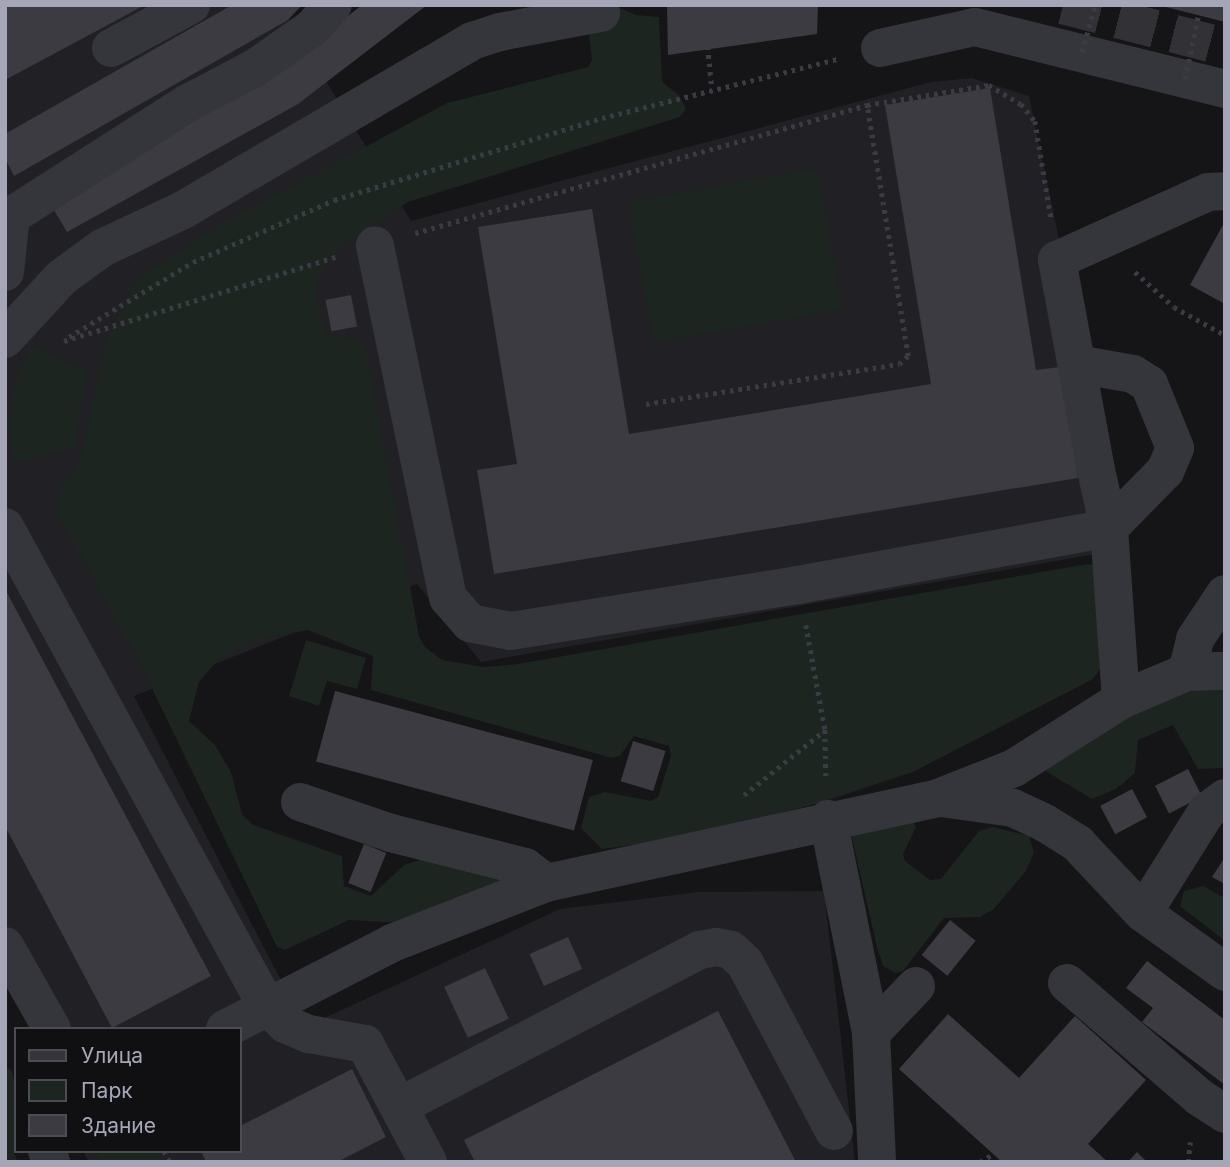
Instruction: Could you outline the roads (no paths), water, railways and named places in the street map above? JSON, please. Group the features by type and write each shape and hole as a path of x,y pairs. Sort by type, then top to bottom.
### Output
{"lane":[{"path":"111,48 191,5"},
{"path":"5,272 11,216 186,104 256,68 312,28 333,5"},
{"path":"5,339 61,278 102,248 183,210 472,41 500,32 601,13"},
{"path":"880,48 975,27 989,18 1082,52 1225,89"},
{"path":"1121,700 1109,528 1057,260 1107,234 1208,192 1225,191"},
{"path":"375,245 448,597 470,622 511,631 798,585 1109,528 1165,471 1175,448 1149,384 1133,374 1077,364"},
{"path":"5,527 266,1005 285,1024 309,1034 365,1044 428,1162"},
{"path":"1186,672 1195,639 1212,607 1225,594"},
{"path":"228,1027 266,1005 392,943 546,883 828,819 939,798 1014,768 1121,700 1186,672 1225,671"},
{"path":"939,798 1013,808 1045,823 1078,844 1143,913 1225,972"},
{"path":"1143,913 1207,811 1225,798"},
{"path":"300,802 391,833 525,867 546,883"},
{"path":"828,819 835,869 860,962 871,1033 877,1162"},
{"path":"5,946 51,1027"},
{"path":"400,1106 699,950 717,947 731,950 745,963 834,1131"},
{"path":"1067,983 1199,1097 1225,1114"},
{"path":"871,1033 916,986"}],"tunnel":[{"path":"1063,5 1225,47"}]}
